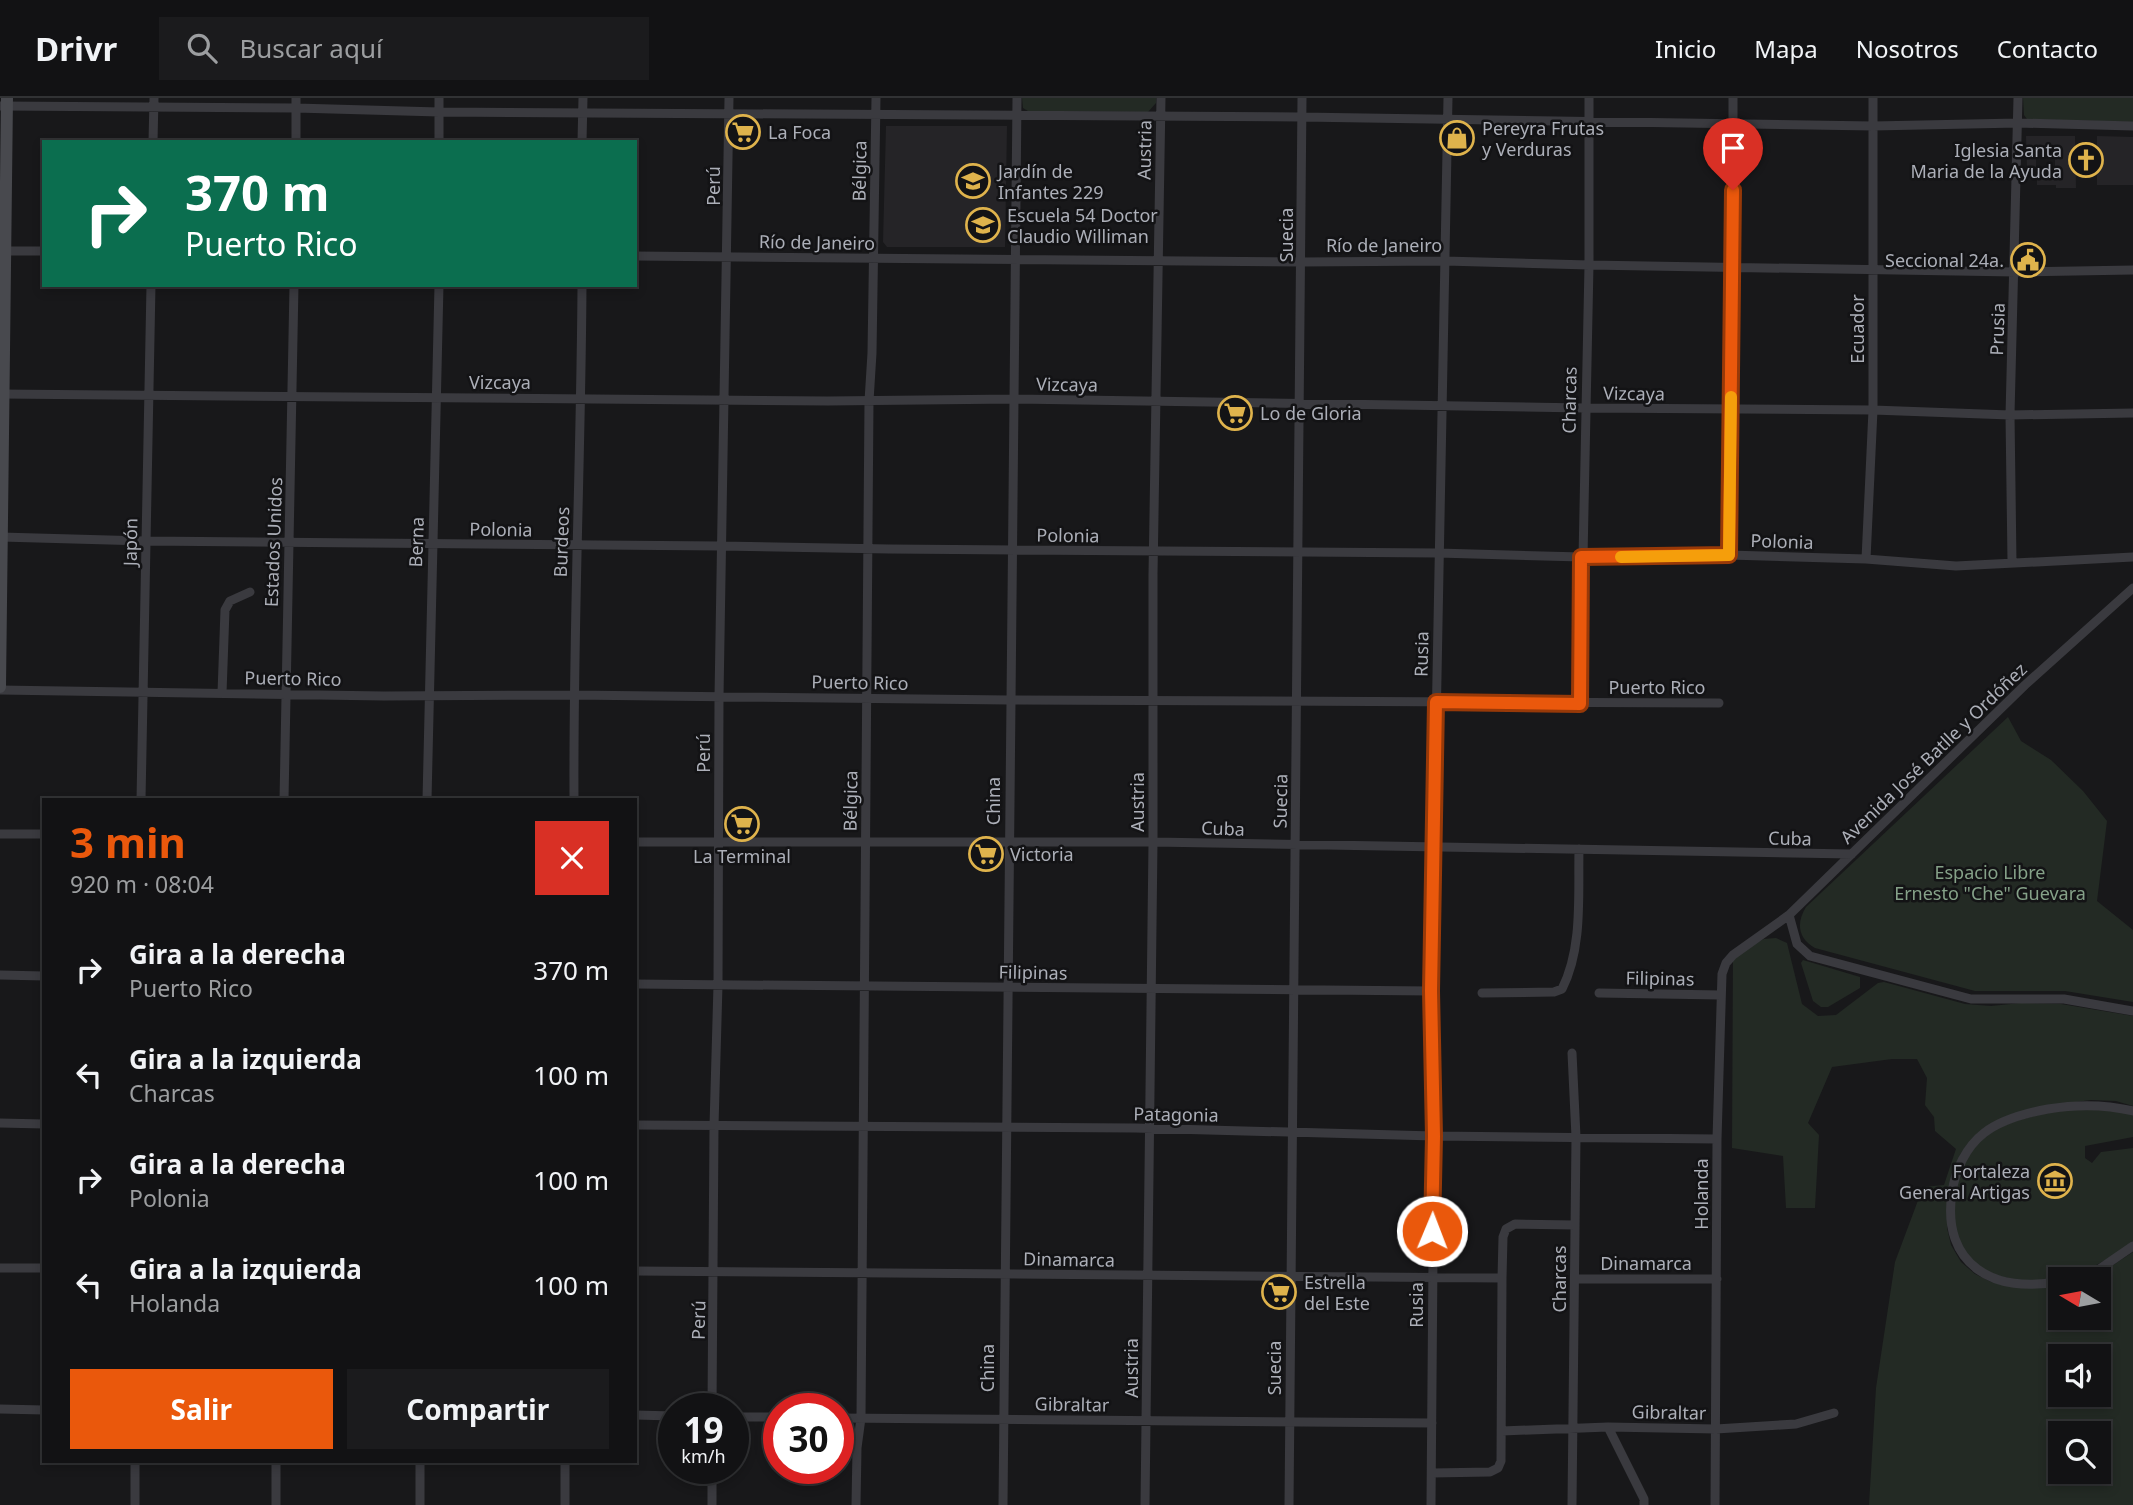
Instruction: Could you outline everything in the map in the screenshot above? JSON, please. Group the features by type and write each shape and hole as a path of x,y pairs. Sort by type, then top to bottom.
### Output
{"main road":[{"path":"0,689 4,103"}],"street":[{"path":"439,98 439,140"},
{"path":"582,140 583,98"},
{"name":"Perú","path":"712,1393 719,696 729,98"},
{"name":"Bélgica","path":"856,1505 860,1418 867,548 876,98"},
{"name":"China","path":"1003,1505 1017,98"},
{"name":"Austria","path":"1145,1505 1153,842 1152,700 1161,98"},
{"name":"Suecia","path":"1289,1505 1302,98"},
{"name":"Rusia","path":"1431,1505 1434,1136 1431,991 1448,98"},
{"name":"Charcas","path":"1580,704 1589,98"},
{"path":"1729,555 1734,267 1732,98"},
{"name":"Ecuador","path":"1866,559 1873,410 1873,98"},
{"name":"Prusia","path":"2012,562 2010,415 2018,98"},
{"path":"153,140 154,102"},
{"path":"4,103 296,103 439,112 876,113 1732,124 2018,123 2133,126"},
{"path":"296,103 296,140"},
{"path":"2,251 42,251"},
{"name":"Río de Janeiro","path":"637,256 1446,261 2015,272 2133,270"},
{"name":"Japón","path":"141,798 151,287"},
{"name":"Estados Unidos","path":"284,798 294,287"},
{"name":"Berna","path":"427,798 439,287"},
{"name":"Burdeos","path":"574,798 573,695 582,287"},
{"name":"Vizcaya","path":"1,394 869,401 1014,399 1873,410 2010,415 2133,413"},
{"name":"Polonia","path":"1,537 289,543 1438,553 1581,557 1729,555 1866,559 1956,566 2133,557"},
{"name":"Avenida José Batlle y Ordóñez","path":"1789,915 2025,685 2133,588"},
{"path":"222,693 225,610 230,601 250,592"},
{"name":"Puerto Rico","path":"0,689 428,696 1719,703"},
{"path":"0,834 42,834"},
{"name":"Cuba","path":"637,842 1153,842 1852,854"},
{"path":"1482,993 1554,992 1562,989 1569,976 1576,940 1579,849"},
{"path":"1789,915 1797,943 1810,956 1971,999 2064,999 2133,1011"},
{"name":"Holanda","path":"1715,1505 1717,1139 1722,974 1729,958 1789,915"},
{"path":"0,975 42,976"},
{"name":"Filipinas","path":"637,984 1431,991"},
{"name":"Filipinas","path":"1599,993 1721,995"},
{"name":"Charcas","path":"1572,1053 1576,1137 1572,1505"},
{"path":"2048,1282 2028,1284 1998,1278 1966,1261 1954,1243 1950,1214 1953,1186 1962,1161 1985,1132 2003,1122 2033,1112 2090,1105 2108,1105 2133,1111"},
{"path":"0,1123 42,1124"},
{"name":"Patagonia","path":"637,1125 1150,1129 1717,1139"},
{"path":"1432,1473 1490,1472 1496,1470 1502,1461 1502,1278 1506,1229 1515,1224 1575,1225"},
{"path":"2103,1267 2133,1247"},
{"path":"0,1268 42,1268"},
{"name":"Dinamarca","path":"637,1271 1502,1278"},
{"name":"Dinamarca","path":"1575,1279 1717,1279"},
{"path":"0,1409 42,1410"},
{"name":"Gibraltar","path":"1502,1431 1608,1427 1716,1429 1796,1424 1834,1413"},
{"path":"637,1415 658,1416"},
{"name":"Gibraltar","path":"854,1418 1432,1423"},
{"path":"1608,1427 1644,1499 1644,1505"},
{"path":"135,1463 135,1505"},
{"path":"276,1463 276,1505"},
{"path":"420,1463 420,1505"},
{"path":"565,1463 565,1505"},
{"path":"712,1484 712,1505"}],"shaded area":[{"path":"886,126 1007,126 1005,247 887,247 883,242"},
{"path":"2026,136 2075,136 2076,188 2037,185 2037,175 2055,174 2055,157 2036,156 2036,167 2027,168"},
{"path":"2097,136 2133,137 2133,185 2097,185"}],"green space":[{"path":"1022,98 1156,98 1156,103 1148,112 1028,111 1023,108"},
{"path":"2023,98 2133,98 2133,122 2027,119 2024,115"},
{"name":"Espacio Libre Ernesto \"Che\" Guevara","path":"2008,717 2021,741 2051,760 2083,791 2107,821 2097,901 2133,930 2133,1002 2065,991 1975,991 1815,948 1802,935 1800,925 1806,907"},
{"path":"1776,938 1787,943 1802,1004 1818,1016 1836,1015 1878,983 1884,982 1965,1004 2061,1004 2133,1016 2133,1106 2116,1101 2091,1100 2045,1106 1968,1143 1960,1155 1947,1228 1951,1245 1961,1262 1975,1274 1991,1282 2007,1285 2048,1284 2048,1330 2111,1330 2110,1267 2133,1252 2133,1505 1869,1505 1876,1388 1895,1262 1923,1187 1944,1185 1956,1149 1935,1131 1934,1117 1925,1105 1927,1078 1917,1059 1892,1059 1832,1067 1808,1123 1819,1135 1815,1208 1786,1208 1783,1156 1732,1148 1733,954 1764,939"},
{"path":"1803,960 1860,977 1860,988 1828,1007 1821,1007 1813,1001 1801,963"},
{"path":"2088,1107 2133,1114 2133,1137 2085,1146 2085,1158 2092,1163 2101,1152 2133,1148 2133,1242 2092,1267 2048,1267 2048,1279 2016,1280 1998,1276 1969,1257 1960,1242 1954,1206 1961,1171 1970,1152 1990,1133 2016,1121"}],"slow traffic":[{"path":"1621,557 1729,555 1731,397"}],"place":[{"name":"La Foca","path":"743,132"},
{"name":"Pereyra Frutas y Verduras","path":"1457,138"},
{"name":"Iglesia Santa Maria de la Ayuda","path":"2086,160"},
{"name":"Jardín de Infantes 229","path":"973,181"},
{"name":"Escuela 54 Doctor Claudio Williman","path":"983,225"},
{"name":"Seccional 24a.","path":"2028,260"},
{"name":"Lo de Gloria","path":"1235,413"},
{"name":"La Terminal","path":"742,824"},
{"name":"Victoria","path":"986,854"},
{"name":"Fortaleza General Artigas","path":"2055,1181"},
{"name":"Estrella del Este","path":"1279,1292"}],"route":[{"path":"1432,1231 1434,1136 1431,991 1436,702 1580,704 1581,557 1729,555 1733,190"}]}
